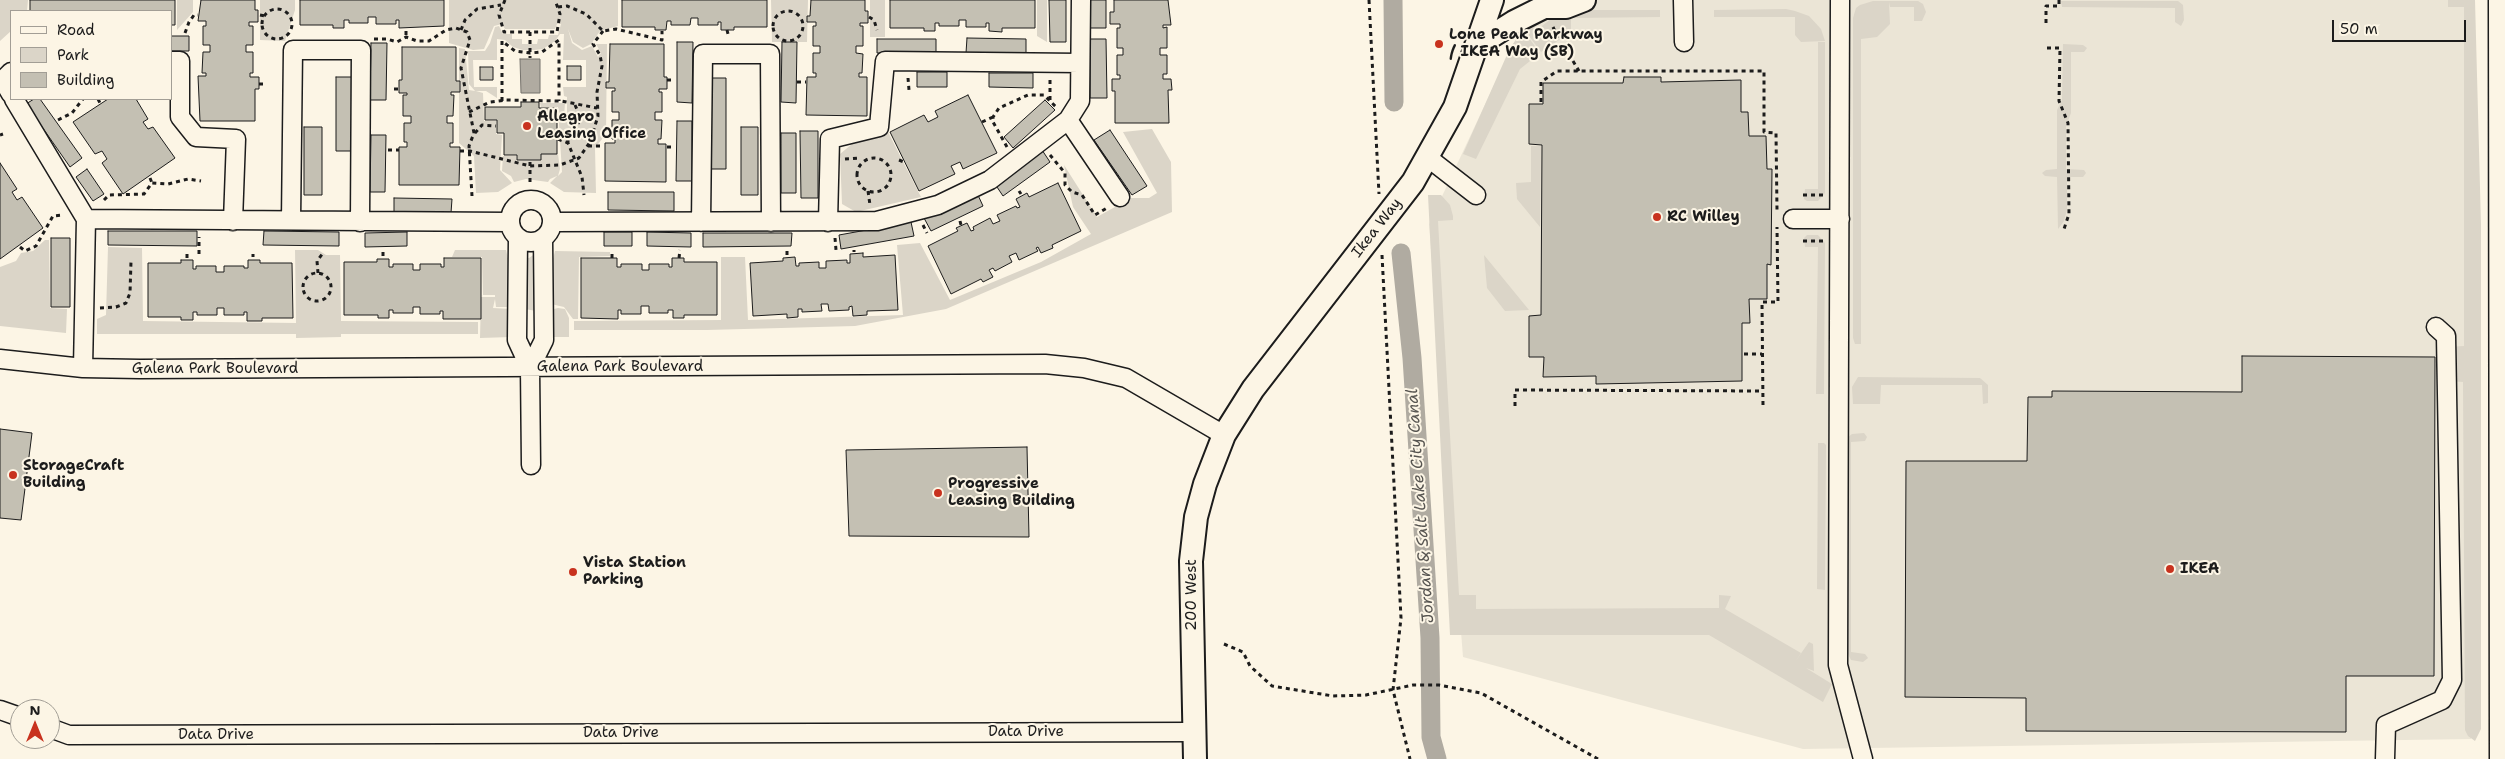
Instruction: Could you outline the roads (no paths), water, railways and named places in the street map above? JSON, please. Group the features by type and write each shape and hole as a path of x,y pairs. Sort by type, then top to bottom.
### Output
{"main road":[{"name":"Ikea Way","path":"1224,435 1253,389 1413,182 1456,107 1492,0"},
{"path":"1476,46 1514,22 1544,7 1566,7 1584,0"},
{"name":"200 West","path":"1195,759 1191,560 1196,517 1202,492 1224,435"}],"street":[{"path":"552,222 771,222 832,227 877,221 938,205 990,180 1068,120 1080,101 1081,0"},
{"path":"1683,0 1684,42"},
{"path":"1840,0 1838,665 1863,759"},
{"path":"2498,0 2499,759"},
{"path":"290,220 293,50 361,50 360,222"},
{"path":"701,222 703,54 770,54 771,222"},
{"path":"832,227 830,138 879,127 886,60 1080,63"},
{"path":"172,61 180,61 180,118 196,137 236,139 234,221"},
{"path":"10,73 3,80 10,92"},
{"path":"15,100 86,220 83,368"},
{"path":"1068,120 1115,202"},
{"path":"1427,157 1476,195"},
{"path":"534,200 546,206 550,211 552,222 550,231 543,238 533,242 518,238 510,228 509,222 514,207 520,202 534,200"},
{"path":"1782,218 1840,219"},
{"path":"86,220 509,222"},
{"path":"518,238 517,340 530,368 531,465"},
{"path":"530,368 544,340 543,238"},
{"path":"2385,759 2386,725 2442,700 2452,680 2446,336 2436,327"},
{"name":"Galena Park Boulevard","path":"0,359 83,368 530,368 1035,364 1084,368 1126,378 1224,435"},
{"name":"Data Drive","path":"60,732 69,735 1194,732"}],"waterway":[{"name":"Jordan & Salt Lake City Canal","path":"1393,0 1394,102"},
{"name":"Jordan & Salt Lake City Canal","path":"1401,253 1412,358 1430,638 1431,737 1437,759"}],"place":[{"name":"Lone Peak Parkway / IKEA Way (SB)","path":"1439,44"},
{"name":"Allegro Leasing Office","path":"527,126"},
{"name":"RC Willey","path":"1657,217"},
{"name":"StorageCraft Building","path":"13,475"},
{"name":"Progressive Leasing Building","path":"938,493"},
{"name":"IKEA","path":"2170,569"},
{"name":"Vista Station Parking","path":"573,572"}]}
